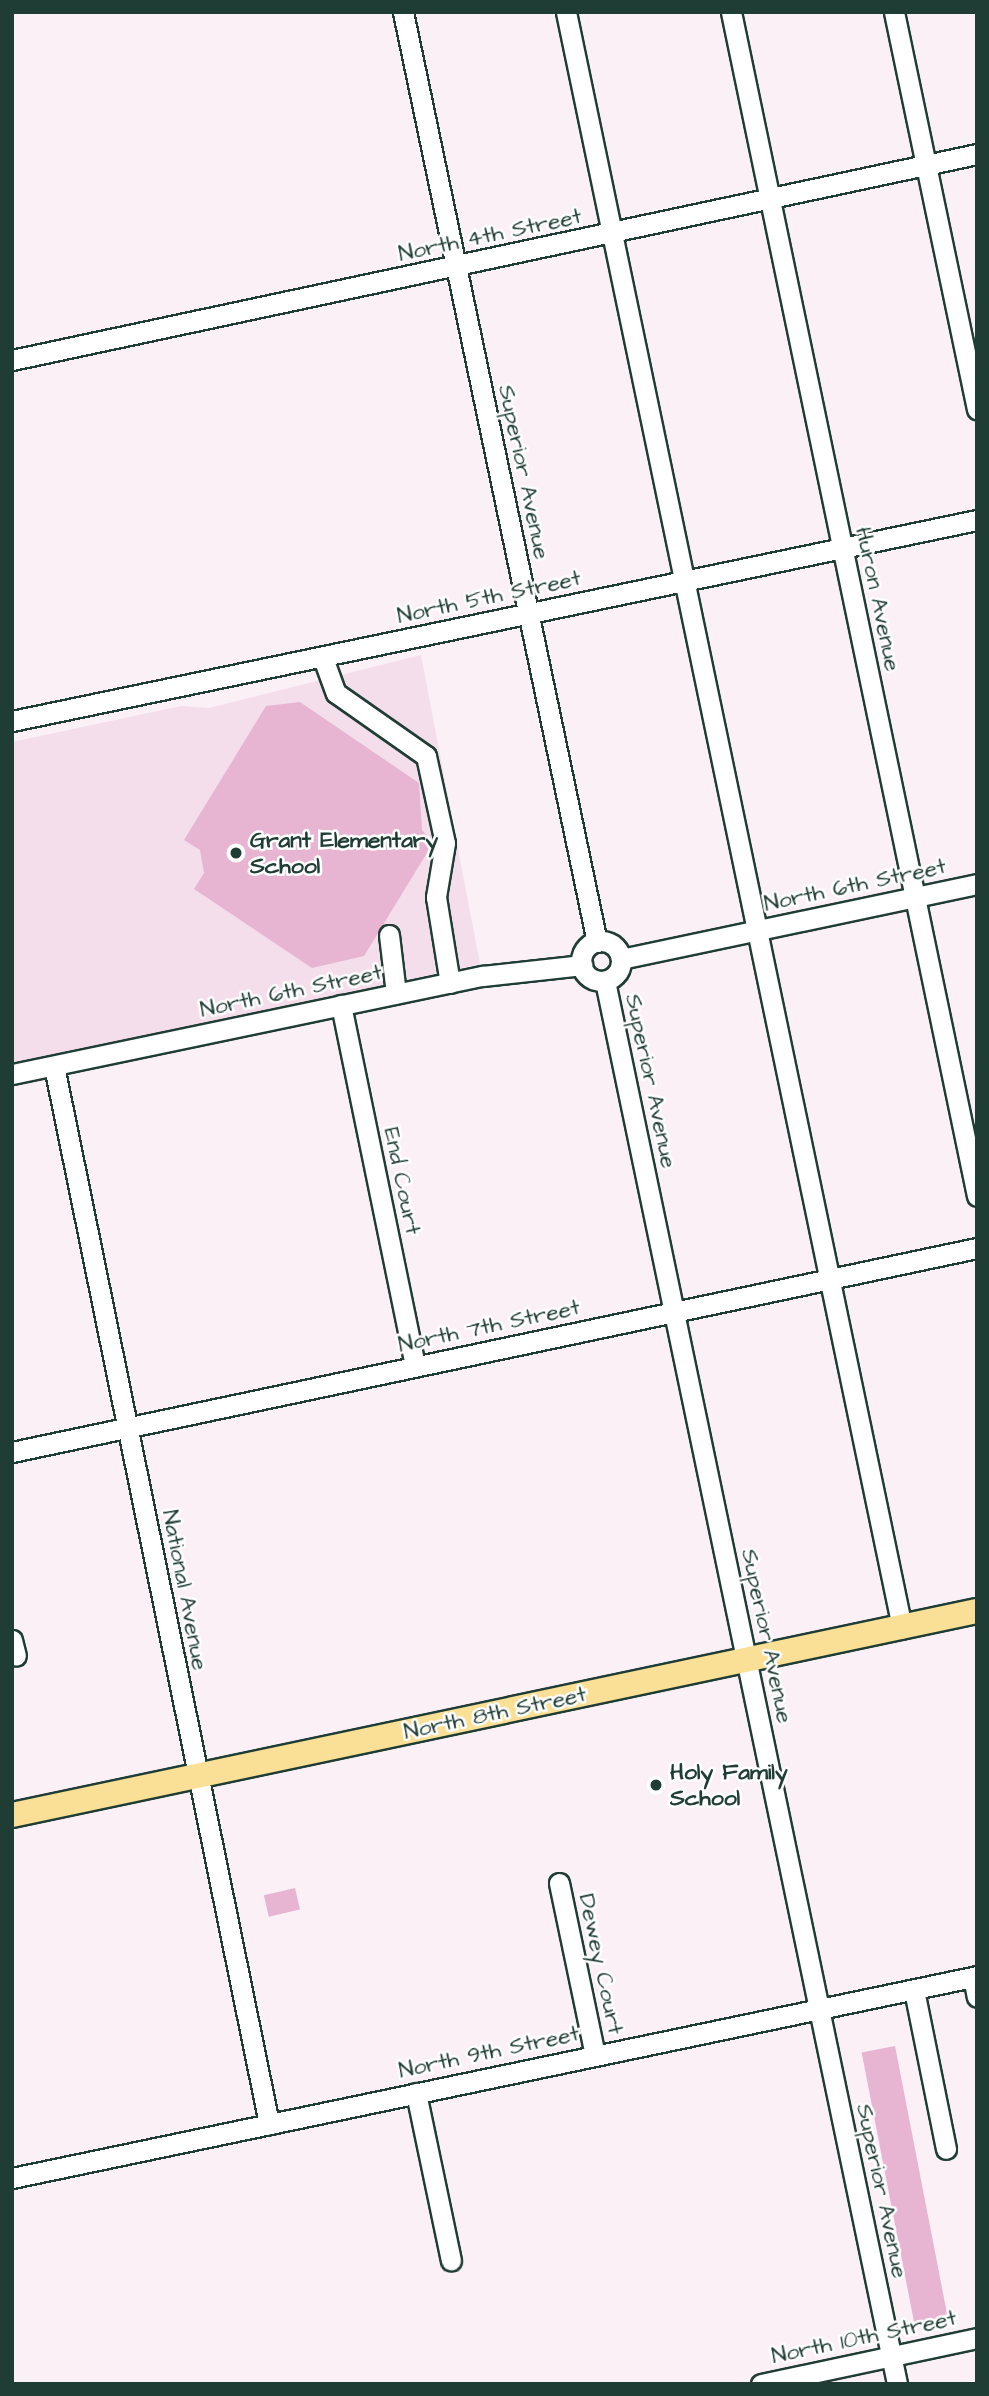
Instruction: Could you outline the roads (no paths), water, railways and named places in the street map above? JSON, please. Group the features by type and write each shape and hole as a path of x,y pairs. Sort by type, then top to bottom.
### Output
{"main road":[{"name":"North 8th Street","path":"12,1815 977,1611"}],"street":[{"name":"Superior Avenue","path":"403,12 597,942"},
{"path":"566,12 615,234 755,931 902,1628"},
{"name":"Huron Avenue","path":"731,12 977,1196"},
{"path":"894,12 977,409"},
{"name":"North 4th Street","path":"12,360 615,234 977,154"},
{"name":"North 5th Street","path":"12,720 323,658 977,520"},
{"path":"323,658 336,694 426,755 444,843 436,897 450,983"},
{"name":"North 6th Street","path":"621,959 977,884"},
{"path":"389,935 396,994"},
{"path":"597,942 610,943 621,959 618,970 605,981 587,976 582,965 586,948 597,942"},
{"name":"North 6th Street","path":"12,1074 450,983 582,965"},
{"name":"Superior Avenue","path":"605,981 897,2384"},
{"name":"End Court","path":"341,1005 415,1367"},
{"name":"National Avenue","path":"54,1066 129,1428 195,1777 268,2124"},
{"name":"North 7th Street","path":"12,1452 977,1248"},
{"name":"Dewey Court","path":"559,1882 595,2055"},
{"path":"975,1977 977,1997"},
{"name":"North 9th Street","path":"12,2178 975,1977"},
{"path":"914,1990 946,2149"},
{"path":"416,2093 451,2260"},
{"name":"North 10th Street","path":"761,2384 977,2338"}],"place":[{"name":"Grant Elementary School","path":"236,853"},
{"name":"Holy Family School","path":"656,1785"}]}
